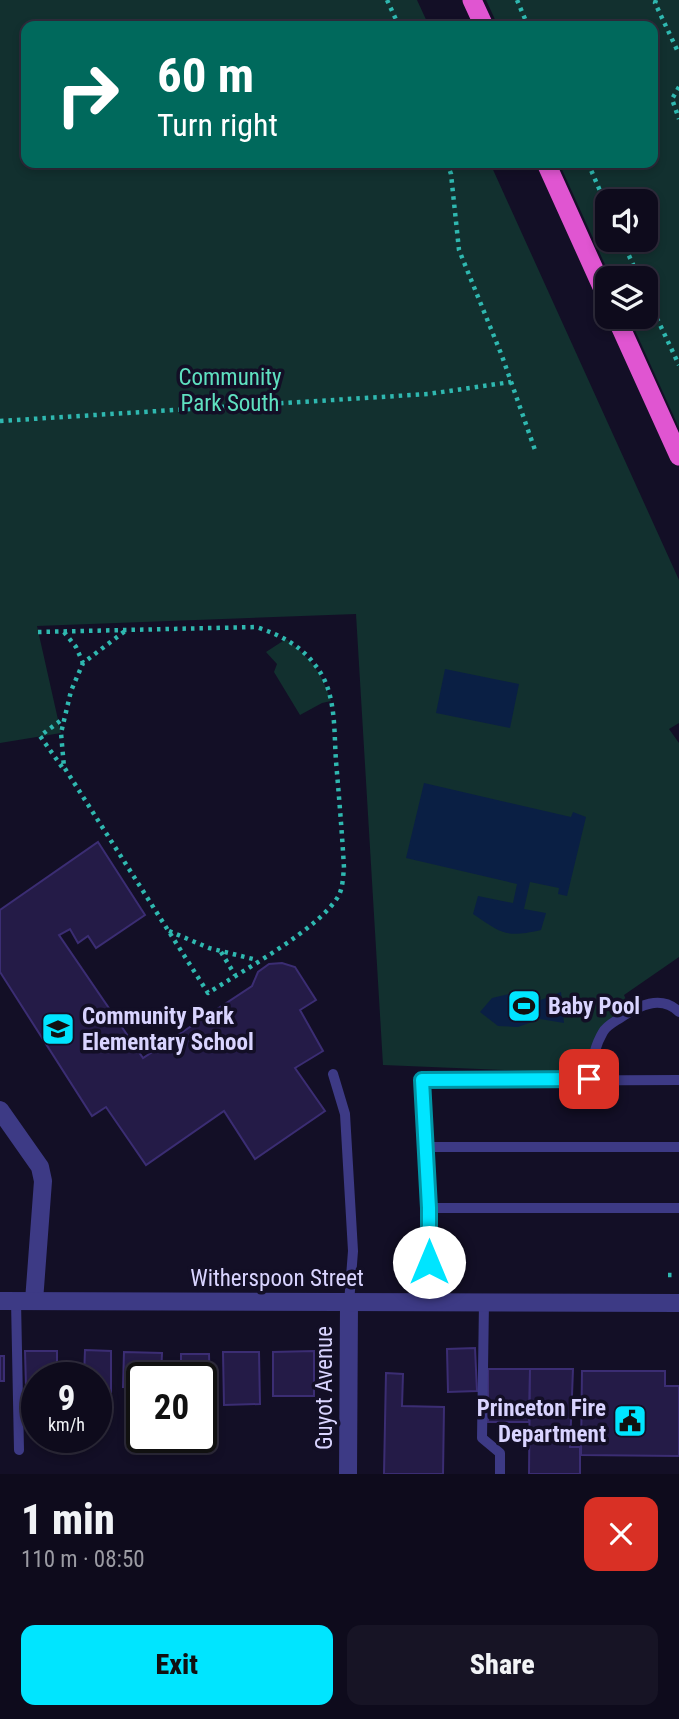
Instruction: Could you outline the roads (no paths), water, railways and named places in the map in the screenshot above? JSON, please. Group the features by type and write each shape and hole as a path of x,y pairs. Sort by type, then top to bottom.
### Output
{"highway":[{"path":"472,0 482,21"},
{"path":"548,168 595,271"},
{"path":"621,329 679,456"}],"street":[{"path":"0,1110 40,1167 43,1181 17,1301"},
{"name":"Witherspoon Street","path":"17,1301 679,1303"},
{"name":"Guyot Avenue","path":"348,1474 349,1303"}],"lane":[{"path":"589,1079 593,1053 604,1029 635,1008 657,1002 672,1006 679,1012"},
{"path":"333,1074 345,1114 353,1251 349,1303"},
{"path":"428,1302 429,1208 422,1080 679,1080"},
{"path":"426,1147 679,1147"},
{"path":"429,1208 679,1208"},
{"path":"17,1301 19,1450"},
{"path":"484,1302 482,1438 500,1453 500,1474"}],"water":[{"path":"445,669 519,684 510,728 436,713"},
{"path":"424,783 571,817 573,812 586,817 567,896 558,894 559,888 530,882 524,909 546,913 541,930 512,934 491,926 473,914 478,896 513,903 517,884 406,858"},
{"name":"Baby Pool","path":"561,992 564,1023 540,1019 518,1027 498,1026 480,1012 492,998 513,993 538,1001"}],"place":[{"name":"Baby Pool","path":"524,1006"},
{"name":"Community Park Elementary School","path":"58,1029"},
{"name":"Princeton Fire Department","path":"630,1421"}],"park label":[{"name":"Community Park South","path":"230,390"}]}
